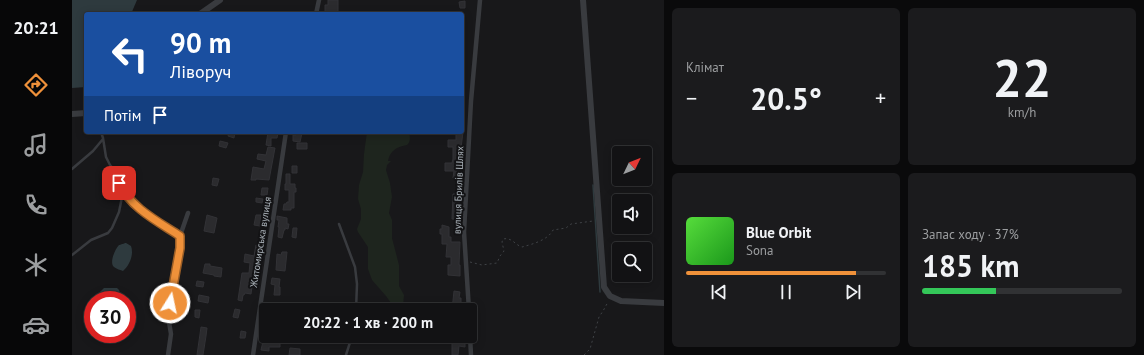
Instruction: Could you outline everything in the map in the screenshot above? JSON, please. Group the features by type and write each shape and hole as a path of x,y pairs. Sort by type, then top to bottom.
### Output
{"street":[{"path":"203,12 220,0"},
{"path":"316,12 319,0"},
{"name":"вулиця Брилів Шлях","path":"468,303 464,232 471,101 480,0"},
{"path":"583,0 604,287 610,296 622,301 664,304"},
{"path":"72,114 84,112"},
{"name":"Житомирська вулиця","path":"253,355 286,134"},
{"path":"168,355 171,334 168,316 180,248 180,236 188,213"},
{"path":"470,343 471,355"}],"lane":[{"path":"102,134 104,138 106,157 110,166 116,172 124,192 144,212 180,236"},
{"path":"72,170 93,151 104,138"},
{"path":"72,255 91,240 108,233 112,228 119,212 124,192"},
{"path":"339,224 355,267 357,284 356,303"},
{"path":"346,355 350,343"}],"path":[{"path":"466,261 482,265 497,263 504,251 502,242 503,239 507,238 512,240 522,247 551,235 553,230 566,228 572,224 594,222"},
{"path":"584,355 590,349 599,317 607,306 610,296"}],"shaded area":[{"path":"72,0 137,0 132,12 84,12 84,87 72,88"},
{"path":"367,134 409,134 410,140 407,145 397,148 390,154 388,161 391,161 387,165 386,170 392,197 389,213 392,220 392,238 399,265 399,286 404,295 403,303 391,303 372,280 368,269 368,247 357,229 361,219 361,209 358,199 359,185 363,172"},
{"path":"126,243 131,246 132,256 123,271 114,267 112,259 119,245"},
{"path":"104,288 117,288 119,291 101,291"}],"building":[{"path":"328,0 338,0 338,12 325,12 325,5 328,5"},
{"path":"465,1 465,8 460,8 459,2"},
{"path":"228,134 235,134 234,138 228,136"},
{"path":"268,134 278,134 277,138 271,138 271,146 266,145"},
{"path":"302,134 300,142 293,141 293,135"},
{"path":"456,134 463,134 459,178 453,178 454,171 445,171 445,163 452,163 453,159 453,147 448,147 448,140 456,140"},
{"path":"220,141 228,143 226,148 219,146"},
{"path":"297,143 307,143 307,149 297,149"},
{"path":"268,147 275,148 269,180 251,180 253,167 264,169 266,161 257,159 258,154 266,155"},
{"path":"292,166 297,166 297,173 292,173"},
{"path":"286,174 290,174 290,184 295,184 296,188 296,192 294,192 294,208 291,208 291,210 283,210 284,204 289,202 289,190 285,190"},
{"path":"213,178 219,179 217,186 212,185"},
{"path":"262,188 268,188 267,195 261,195"},
{"path":"453,194 459,194 459,219 452,219"},
{"path":"256,198 263,199 262,203 256,202"},
{"path":"207,215 217,218 214,233 204,231"},
{"path":"256,215 261,215 260,226 254,225"},
{"path":"277,216 287,218 287,224 289,224 288,229 285,228 284,230 282,238 278,237 279,220 277,220"},
{"path":"442,225 449,227 449,237 451,237 451,242 460,242 460,276 448,275 448,265 451,265 451,257 446,257 447,244 442,244 442,234 440,234 440,229 442,229"},
{"path":"293,228 297,228 296,238 292,237"},
{"path":"256,245 260,246 256,269 259,269 258,273 254,272 251,294 245,293 242,301 238,300 242,273 249,273 250,263 244,262 245,254 254,256"},
{"path":"282,252 287,252 285,271 276,270 277,254 281,255"},
{"path":"205,264 222,268 221,277 203,273"},
{"path":"272,278 280,279 280,295 274,295 275,285 271,284"},
{"path":"197,281 204,282 203,287 196,286"},
{"path":"454,291 460,292 459,298 461,298 461,303 453,303"},
{"path":"199,295 209,297 208,303 198,301"},
{"path":"235,309 240,310 238,318 233,317"},
{"path":"195,310 200,310 199,318 195,317"},
{"path":"201,327 207,328 206,336 203,355 197,355"},
{"path":"241,331 246,332 245,338 240,338"},
{"path":"263,343 280,343 280,347 269,347 269,351 261,350"},
{"path":"465,343 465,347 459,346 458,355 452,355 452,344"},
{"path":"290,348 300,349 300,355 289,355"}],"waterway":[{"path":"593,185 600,292"}],"route":[{"path":"119,183 124,192 144,212 180,236 180,248 170,303"}]}
